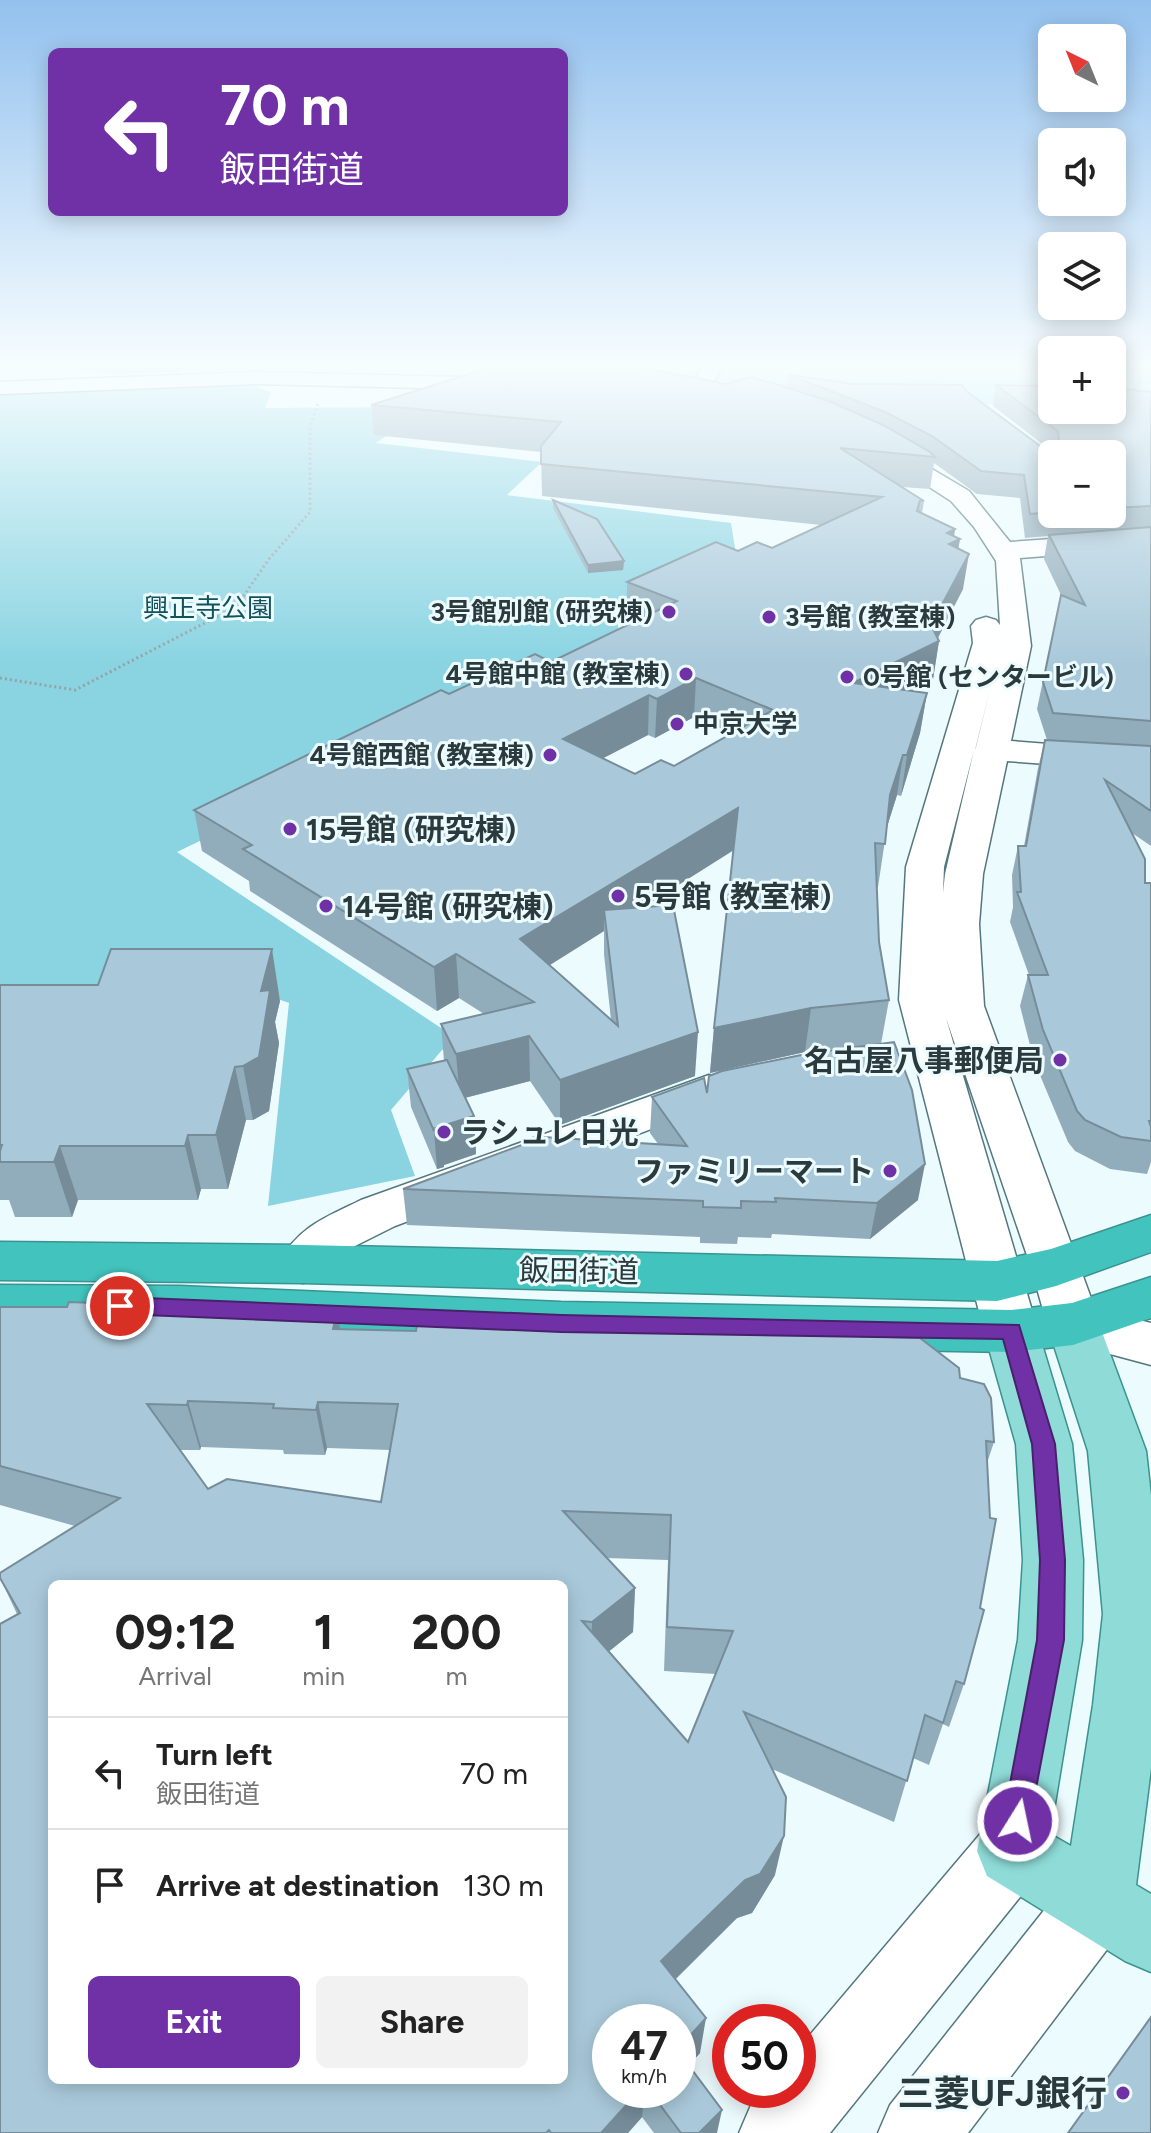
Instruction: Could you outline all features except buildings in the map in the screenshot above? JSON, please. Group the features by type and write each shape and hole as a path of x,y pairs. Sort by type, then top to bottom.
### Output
{"highway":[{"name":"飯田街道","path":"0,1305 180,1306 561,1323 1004,1306 1056,1267 1151,1233"},
{"name":"飯田街道","path":"0,1261 303,1264 1004,1306 1073,1324 1151,1297"}],"main road":[{"path":"1004,1306 1044,1444 1053,1560 1050,1640 1012,1851 1125,1918"},
{"path":"1073,1324 1117,1451 1134,1614 1126,1705 1125,1918"}],"street":[{"path":"887,465 946,511 969,541 984,587 988,643 925,867 915,1057 1004,1306"},
{"path":"914,465 960,496 984,523 1009,561 1016,646 964,874 959,924 963,1006 1056,1267 1073,1324 1151,1344"},
{"path":"1126,523 1150,541"},
{"path":"1002,551 1150,541"},
{"path":"991,750 1149,763"},
{"path":"303,1264 325,1239 378,1213 708,1091 750,1082"},
{"path":"779,2133 1012,1851"},
{"path":"918,2133 1125,1918"}],"path":[{"path":"0,678 75,690 236,607 269,559 310,512 310,465"}],"green space":[{"name":"興正寺公園","path":"0,465 539,465 507,495 731,523 738,567 700,565 612,604 623,644 425,732 177,852 465,1044 442,1050 391,1110 415,1176 268,1206 289,1003 261,993 0,1000"}],"place":[{"name":"3号館別館 (研究棟)","path":"669,612"},
{"name":"3号館 (教室棟)","path":"769,617"},
{"name":"4号館中館 (教室棟)","path":"686,674"},
{"name":"0号館 (センタービル)","path":"847,677"},
{"name":"中京大学","path":"677,724"},
{"name":"4号館西館 (教室棟)","path":"550,755"},
{"name":"15号館 (研究棟)","path":"290,829"},
{"name":"5号館 (教室棟)","path":"618,896"},
{"name":"14号館 (研究棟)","path":"326,906"},
{"name":"名古屋八事郵便局","path":"1060,1060"},
{"name":"ラシュレ日光","path":"444,1132"},
{"name":"ファミリーマート","path":"890,1171"},
{"name":"三菱UFJ銀行","path":"1123,2093"}],"route":[{"path":"120,1306 561,1323 1011,1331 1044,1444 1053,1560 1050,1640 1018,1821"}]}
